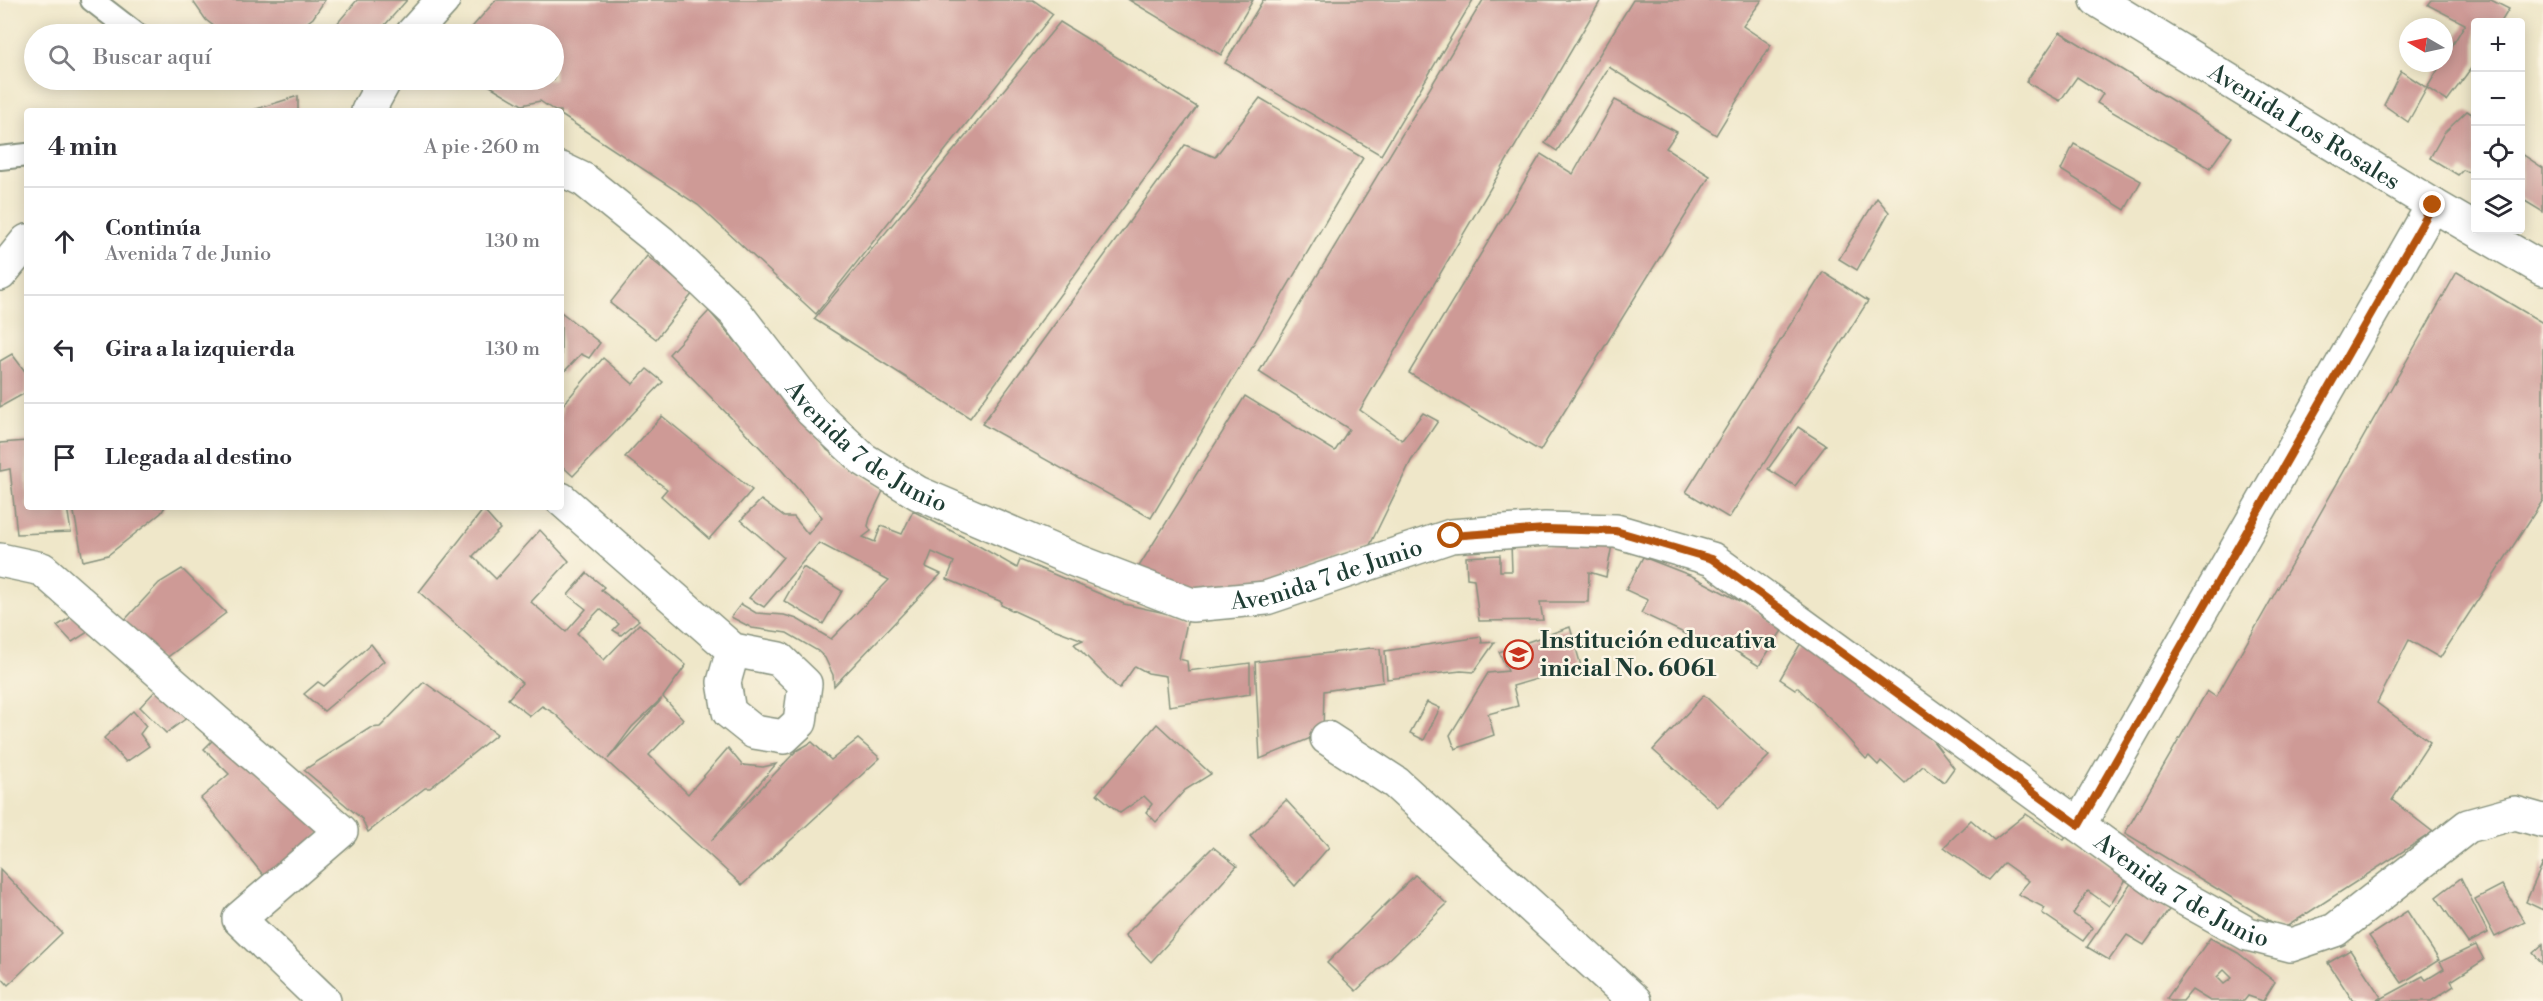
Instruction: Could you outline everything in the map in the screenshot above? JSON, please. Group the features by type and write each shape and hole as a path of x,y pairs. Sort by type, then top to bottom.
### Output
{"street":[{"path":"421,24 443,0"},
{"name":"Avenida Los Rosales","path":"2097,0 2433,205 2543,269"},
{"path":"370,108 380,90"},
{"name":"Avenida 7 de Junio","path":"564,171 584,180 661,242 735,312 812,411 863,459 918,493 1072,560 1192,606 1266,597 1451,536 1545,529 1616,531 1712,559 2164,886 2248,934 2290,945 2336,930 2468,826 2515,813 2543,821"},
{"path":"2079,825 2433,205"},
{"path":"0,274 24,245"},
{"path":"564,502 733,650"},
{"path":"0,560 42,569 341,831 239,919 324,1001"},
{"path":"1327,738 1396,783 1635,1001"}],"lane":[{"path":"92,0 123,24"},
{"path":"0,158 24,155"}],"building":[{"path":"192,0 325,0 313,18 305,24 211,24"},
{"path":"357,0 407,0 386,24 337,24"},
{"path":"496,0 1033,0 1053,14 816,314 698,205 564,117 564,108 550,108 540,101 522,105 497,90 564,90 564,24 475,24"},
{"path":"1129,0 1253,0 1221,55"},
{"path":"1263,0 1473,0 1381,155 1225,63"},
{"path":"1483,0 1601,0 1360,410 1402,440 1423,413 1438,421 1411,461 1369,547 1257,586 1216,592 1171,586 1138,568 1245,396 1335,451 1349,429 1259,372"},
{"path":"1633,0 1762,0 1743,26 1771,45 1716,135 1609,67 1557,151 1545,143"},
{"path":"2432,0 2491,0 2509,9 2503,18 2471,18 2471,68 2447,101 2427,88 2436,72 2453,72 2453,44 2465,24 2428,5"},
{"path":"1060,22 1197,107 970,418 814,319"},
{"path":"2060,32 2232,137 2210,168 2097,103 2103,94 2077,77 2060,101 2026,82"},
{"path":"2400,72 2427,88 2408,122 2384,105"},
{"path":"298,96 298,108 259,108"},
{"path":"1260,98 1363,158 1151,518 982,424 1185,145 1215,157"},
{"path":"1615,100 1677,132 1666,148 1710,176 1540,451 1409,373 1541,154 1573,174"},
{"path":"2467,111 2471,114 2471,173 2463,170 2458,175 2430,158 2444,133"},
{"path":"2074,144 2141,181 2125,210 2061,170"},
{"path":"2525,156 2543,168 2543,212 2525,201"},
{"path":"1877,198 1889,212 1857,270 1839,259"},
{"path":"647,256 693,293 656,339 610,303"},
{"path":"1823,272 1868,301 1729,518 1686,492"},
{"path":"2457,272 2543,323 2543,500 2440,658 2409,640 2377,703 2430,742 2392,800 2433,832 2283,929 2125,833 2207,691 2216,697"},
{"path":"709,311 755,364 760,359 827,450 883,491 870,518 868,526 871,531 863,537 875,542 881,526 902,534 913,511 1017,568 1020,560 1124,604 1188,618 1179,659 1187,661 1188,671 1250,663 1250,694 1169,706 1166,676 1148,673 1135,666 1119,689 1074,644 1083,640 1051,628 1001,605 1002,602 947,579 954,562 932,552 926,567 941,574 834,686 833,675 825,658 818,651 787,633 752,628 731,617 741,604 756,613 784,615 797,619 831,639 889,580 819,543 764,607 749,598 783,557 741,520 761,500 784,517 794,517 808,534 822,517 778,466 669,354"},
{"path":"564,314 600,343 589,358 581,354 564,372"},
{"path":"12,354 24,370 24,394 0,407 0,361"},
{"path":"603,358 633,384 647,369 663,382 573,476 564,468 564,404"},
{"path":"662,416 752,490 709,539 661,496 667,489 625,457"},
{"path":"1798,427 1826,445 1795,486 1768,469"},
{"path":"24,441 24,510 67,510 71,532 17,534 10,469 0,471 0,443"},
{"path":"74,510 163,510 108,555 83,561"},
{"path":"483,510 500,529 473,556 496,579 540,530 569,561 531,602 566,632 586,609 568,595 587,573 604,587 601,590 639,620 621,635 613,630 619,624 600,609 577,633 604,660 639,624 686,665 663,697 683,719 649,755 688,794 728,748 742,765 763,767 776,764 711,841 796,751 812,742 831,760 858,739 880,758 742,885 554,713 542,706 530,716 508,699 522,683 419,592","holes":["661,700 608,759 632,727"]},
{"path":"1511,544 1612,545 1606,577 1589,572 1588,602 1540,602 1543,620 1479,621 1474,579 1467,578 1466,557 1500,555 1500,571 1512,571"},
{"path":"1643,557 1692,576 1745,604 1783,629 1759,666 1723,643 1718,649 1641,613 1648,600 1626,590"},
{"path":"803,567 842,591 823,624 784,601"},
{"path":"182,569 226,613 161,662 121,624 159,583"},
{"path":"79,612 96,627 72,642 57,626"},
{"path":"1570,627 1581,666 1513,686 1518,706 1488,714 1494,735 1455,749 1450,735 1488,673 1508,671 1499,652"},
{"path":"1805,636 1925,731 1954,768 1944,782 1923,766 1905,783 1881,761 1878,765 1869,756 1866,759 1797,687 1795,689 1780,679"},
{"path":"1481,637 1482,643 1495,642 1474,672 1461,671 1387,679 1385,651"},
{"path":"371,644 384,661 324,711 304,694 318,682 324,686"},
{"path":"1371,648 1380,649 1383,682 1324,691 1323,733 1260,759 1255,662"},
{"path":"424,682 497,734 430,788 425,788 368,832 362,819 304,770 370,728 380,727"},
{"path":"159,687 191,715 166,733 140,707"},
{"path":"1704,695 1769,756 1718,807 1653,750"},
{"path":"1427,702 1440,708 1424,740 1410,733"},
{"path":"133,711 146,726 140,734 149,746 126,762 104,738"},
{"path":"1157,724 1211,774 1185,790 1156,822 1146,812 1152,804 1144,796 1120,813 1097,794"},
{"path":"219,734 323,831 268,881 201,798 229,774 204,749"},
{"path":"1286,800 1329,847 1295,886 1250,836"},
{"path":"2026,814 2064,840 2067,836 2127,878 2109,906 2088,891 2073,914 2093,928 2083,941 2042,913 2045,908 2018,894 2029,881 2004,863 1989,880 1944,847 1971,820 1994,840"},
{"path":"1213,847 1237,866 1151,962 1125,935"},
{"path":"2543,863 2543,910 2526,902"},
{"path":"0,869 62,933 8,985 0,976"},
{"path":"1415,875 1447,904 1356,991 1327,963"},
{"path":"2461,878 2488,933 2468,943 2436,897"},
{"path":"2132,882 2169,910 2144,945 2127,935 2109,960 2087,947"},
{"path":"2502,885 2525,922 2495,937 2475,899"},
{"path":"2407,911 2439,960 2402,983 2369,936"},
{"path":"2210,938 2238,953 2275,982 2263,1001 2248,996 2244,1001 2210,1001 2192,990 2183,1001 2171,1001 2167,998","holes":["2224,970 2232,978 2224,984 2217,977"]},
{"path":"2543,944 2543,964 2533,953"},
{"path":"2476,945 2484,960 2451,981 2454,986 2431,1001 2377,1001 2423,976 2426,980 2444,969 2440,962"},
{"path":"2350,950 2381,997 2375,1001 2353,1001 2328,963"}],"place":[{"name":"Institución educativa inicial No. 6061","path":"1519,654"}],"route":[{"path":"1451,536 1545,529 1616,531 1712,559 2079,825 2433,205"}]}
